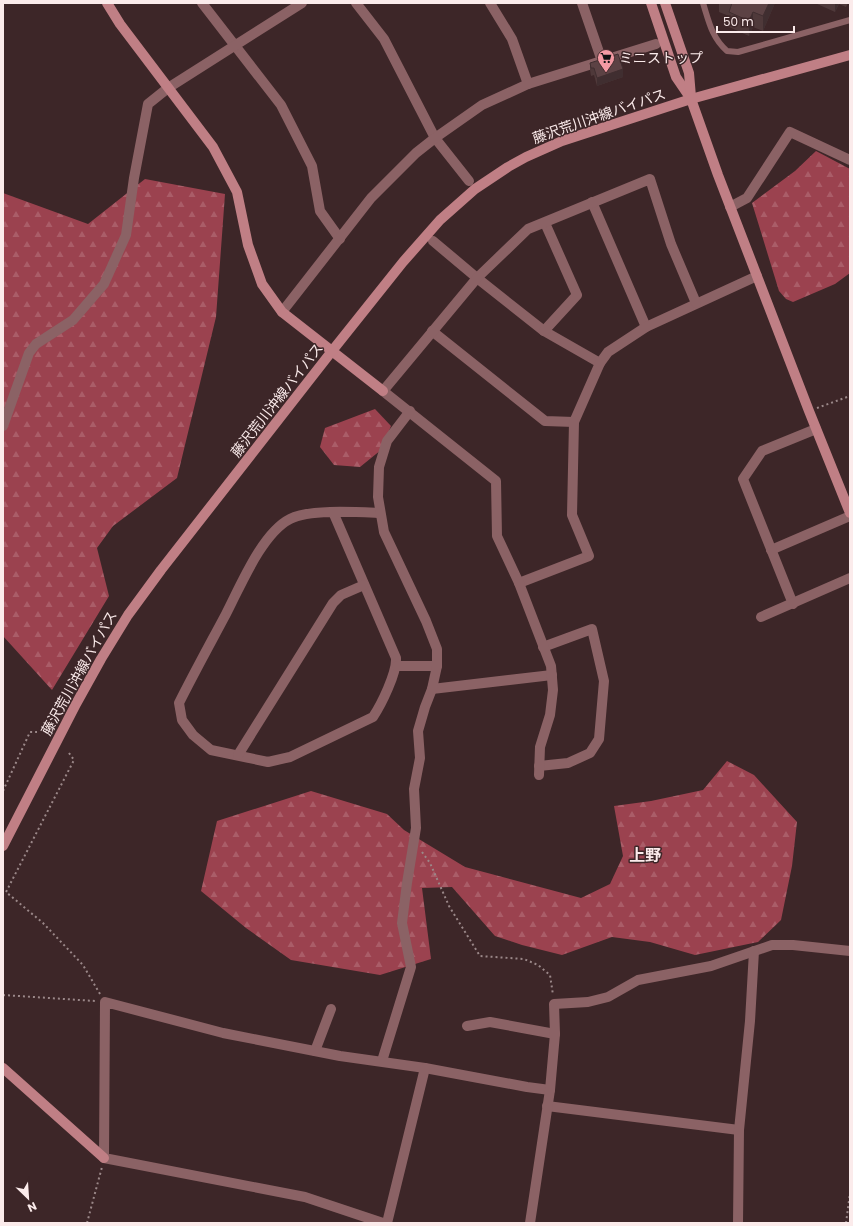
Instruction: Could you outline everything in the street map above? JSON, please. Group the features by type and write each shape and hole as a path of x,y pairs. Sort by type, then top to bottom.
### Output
{"street":[{"path":"107,3 120,24 213,147 237,192 248,245 262,284 282,312 410,411 496,481 497,536 519,583 543,647 551,666 553,690 550,715 540,747 539,770 568,763 590,753 599,739 604,681 592,629 543,647"},
{"path":"202,3 281,105 312,166 320,211 340,239"},
{"path":"3,426 29,353 36,344 73,320 104,284 126,235 134,178 148,104 168,88 302,3"},
{"path":"356,3 384,39 435,138 469,182"},
{"path":"490,3 512,39 528,84"},
{"path":"582,3 602,61"},
{"path":"651,3 676,77 691,99 730,207 850,515 771,550"},
{"path":"665,3 689,73 691,99"},
{"path":"282,312 371,198 416,153 435,138 482,105 528,84 656,44"},
{"name":"藤沢荒川沖線バイパス","path":"3,846 76,704 128,615 332,351 426,235 445,216 475,189 508,167 543,149 580,135 691,99 850,55"},
{"path":"730,207 747,198 790,132 850,160"},
{"path":"383,390 477,278 528,229 650,179 671,244 696,304"},
{"path":"592,202 646,327"},
{"path":"544,331 577,296 545,223"},
{"path":"433,241 544,331 600,363"},
{"path":"519,583 589,556 572,515 574,422 600,363 608,352 646,327 757,276"},
{"path":"432,331 545,421 574,422"},
{"path":"382,1061 411,967 402,923 416,828 414,789 420,758 418,730 432,689 437,666 438,649 384,532 378,497 379,467 387,441 410,411"},
{"path":"793,604 743,479 762,451 816,429"},
{"path":"333,512 396,658 396,666 379,708 372,717 290,757 268,762 211,750 193,735 182,720 179,703 256,556 277,527 291,518 317,512 333,512 380,512"},
{"path":"761,617 850,578"},
{"path":"238,755 333,603 341,595 364,585"},
{"path":"396,666 437,666"},
{"path":"432,689 552,675"},
{"path":"530,1223 550,1090 555,1034 554,1004 588,1002 608,997 638,980 711,966 772,946 793,945 850,951"},
{"path":"738,1223 739,1130 750,1021 754,951"},
{"path":"104,1158 104,1002 223,1033 340,1056 382,1061 550,1090"},
{"path":"315,1051 331,1009"},
{"path":"467,1026 490,1022 555,1034"},
{"path":"3,1068 104,1158 305,1197 383,1223"},
{"path":"387,1223 425,1068"},
{"path":"547,1106 739,1130"}],"lane":[{"path":"703,3 714,35 719,44 727,51 738,52 850,20"}],"path":[{"path":"809,411 850,396"},
{"path":"3,791 30,732 37,732"},
{"path":"68,753 74,760 6,892 43,923 83,964 104,1002"},
{"path":"421,847 422,853 430,863 449,906 480,956 524,959 538,965 550,975 554,1004"},
{"path":"3,995 104,1002"},
{"path":"86,1223 104,1158"},
{"path":"846,1223 850,1193"}],"green space":[{"path":"816,151 850,169 850,273 835,284 793,302 786,299 779,291 752,203 795,171"},
{"path":"145,179 225,194 216,317 177,478 113,526 97,548 109,596 52,690 3,636 3,193 88,224"},
{"path":"375,409 391,426 381,450 360,467 334,465 320,447 325,428"},
{"path":"727,761 754,775 797,822 792,866 781,920 758,942 695,955 650,942 612,937 562,955 522,945 495,936 452,887 422,888 431,959 380,975 291,960 246,928 201,891 217,821 311,791 387,814 404,830 465,867 581,898 610,884 623,856 614,806 651,801 703,790"}],"building":[{"path":"732,3 769,3 763,16 753,12 749,21 729,12"},
{"path":"618,54 623,69 597,78 594,68 591,68 590,63"}],"place":[{"name":"ミニストップ","path":"606,73"}],"district":[{"name":"上野","path":"645,855"}]}
